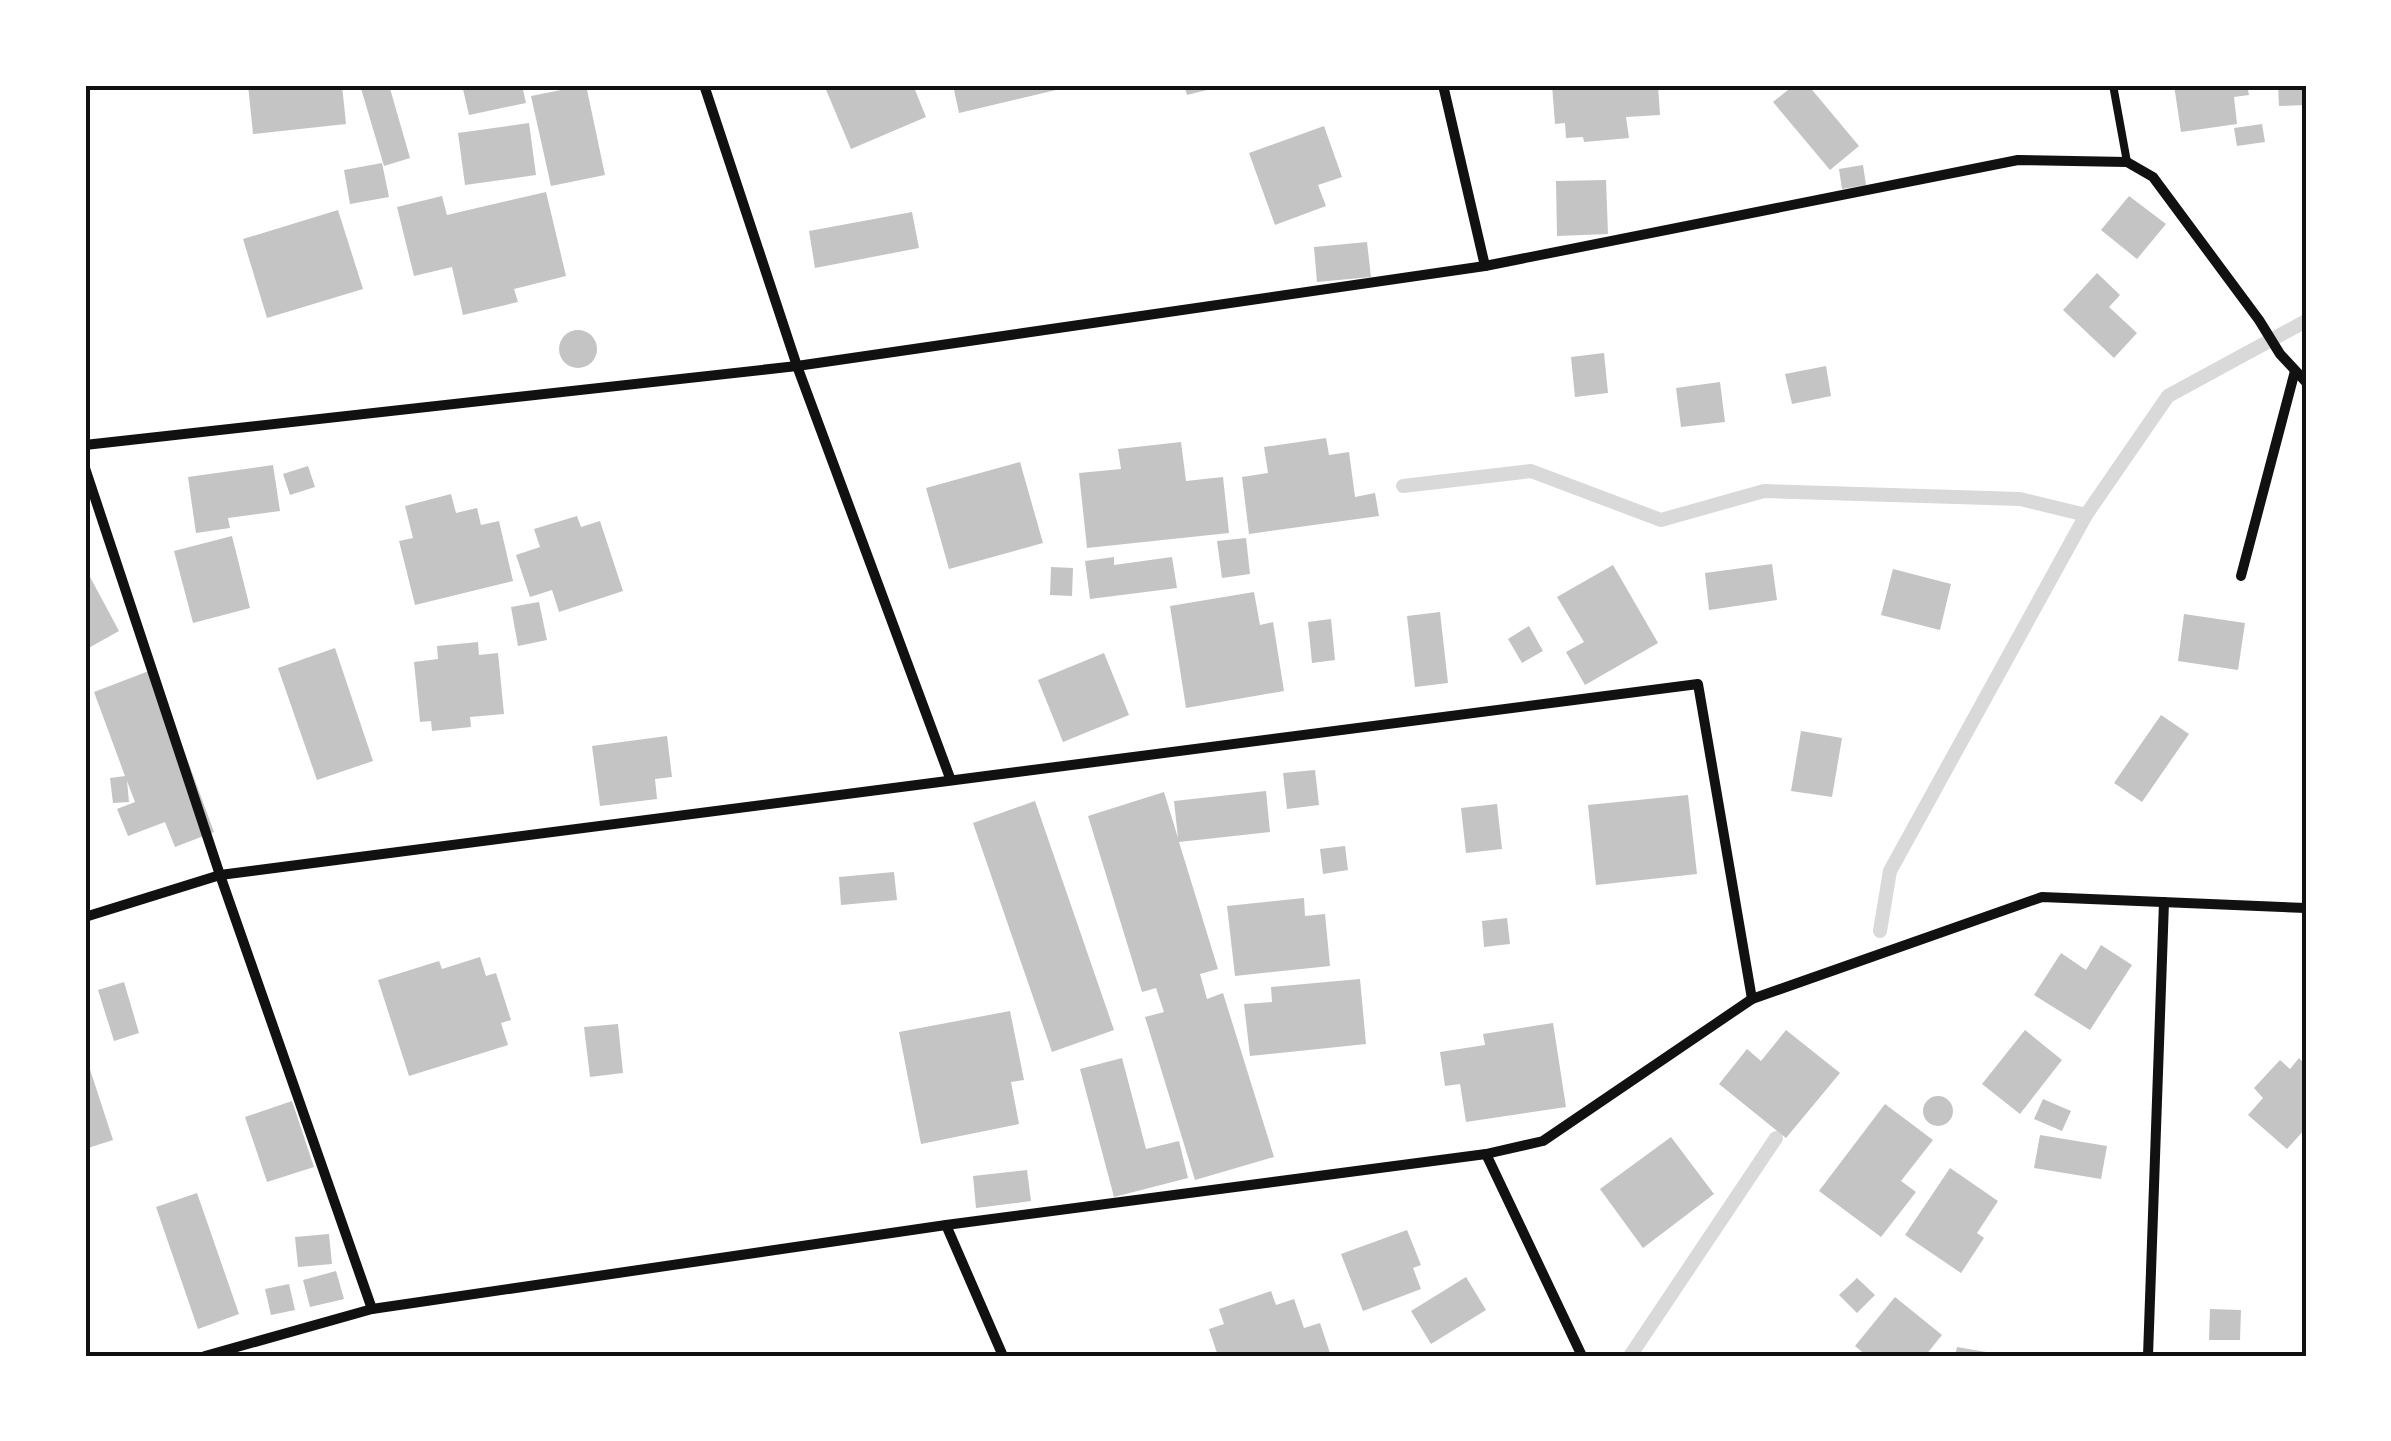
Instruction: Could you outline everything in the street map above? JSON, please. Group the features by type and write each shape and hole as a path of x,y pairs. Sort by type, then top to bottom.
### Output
{"street":[{"path":"704,85 798,366 950,778"},
{"path":"1442,85 1485,266"},
{"path":"85,445 798,366 1485,266 2018,160 2126,162 2152,177 2280,354 2306,382"},
{"path":"2241,576 2295,370"},
{"path":"85,468 220,874 372,1309"},
{"path":"85,917 220,874 1698,684 1752,999"},
{"path":"205,1356 372,1309 946,1225 1486,1154 1543,1141 1752,999 2042,897 2306,908"},
{"path":"2148,1356 2164,902"},
{"path":"1486,1154 1582,1356"},
{"path":"946,1225 1003,1356"}],"lane":[{"path":"2114,85 2126,162"}],"building":[{"path":"248,85 342,85 346,124 253,134"},
{"path":"360,85 389,85 410,158 384,166"},
{"path":"462,85 522,85 526,103 469,115"},
{"path":"586,85 605,175 551,186 531,96"},
{"path":"824,85 913,85 926,117 851,149"},
{"path":"953,85 1055,85 1056,90 959,113"},
{"path":"1184,85 1210,85 1211,89 1187,95"},
{"path":"1552,85 1658,85 1660,115 1626,117 1629,138 1584,142 1583,137 1566,138 1565,123 1555,124"},
{"path":"1794,85 1808,85 1859,146 1830,170 1773,102"},
{"path":"2174,85 2247,85 2249,95 2234,97 2237,124 2181,132"},
{"path":"2278,85 2306,85 2306,105 2279,106"},
{"path":"529,123 536,175 465,185 458,133"},
{"path":"2262,124 2265,142 2237,146 2234,128"},
{"path":"1324,126 1342,177 1318,185 1326,206 1275,225 1249,153"},
{"path":"382,163 389,197 350,204 344,170"},
{"path":"1863,165 1866,185 1842,189 1839,169"},
{"path":"1606,180 1608,234 1557,236 1556,181"},
{"path":"546,192 566,276 514,289 518,302 463,315 452,267 414,276 397,207 442,196 447,215"},
{"path":"2129,196 2166,224 2137,259 2101,230"},
{"path":"338,210 363,289 267,318 243,239"},
{"path":"912,212 919,248 815,268 809,231"},
{"path":"1367,242 1371,277 1317,282 1314,247"},
{"path":"2097,273 2120,295 2109,307 2137,333 2114,358 2063,310"},
{"path":"578,330 591,336 597,349 591,362 578,368 565,362 559,349 565,336"},
{"path":"1604,353 1608,393 1575,397 1571,357"},
{"path":"1826,366 1831,396 1792,404 1785,374"},
{"path":"1720,382 1725,422 1681,427 1676,388"},
{"path":"1326,438 1329,455 1349,452 1355,497 1375,493 1379,516 1249,534 1242,477 1268,473 1264,447"},
{"path":"1181,442 1186,481 1223,477 1229,533 1087,548 1079,473 1121,469 1118,449"},
{"path":"1020,462 1043,543 949,569 926,488"},
{"path":"273,465 280,511 228,518 230,528 196,533 188,477"},
{"path":"308,466 315,487 290,495 283,474"},
{"path":"451,494 456,513 477,508 481,525 499,521 513,581 415,605 399,541 413,538 405,506"},
{"path":"577,516 581,527 600,521 623,591 559,612 552,590 530,597 516,555 540,547 534,529"},
{"path":"232,536 250,608 193,623 174,551"},
{"path":"1246,538 1250,574 1222,578 1217,541"},
{"path":"1114,557 1114,565 1172,557 1177,588 1090,599 1085,561"},
{"path":"1772,564 1777,600 1709,610 1705,573"},
{"path":"1613,565 1658,643 1585,685 1566,652 1584,642 1557,597"},
{"path":"1051,567 1073,568 1072,596 1050,595"},
{"path":"1893,569 1951,584 1940,630 1881,615"},
{"path":"89,575 119,631 85,650 85,577"},
{"path":"1254,592 1260,625 1273,622 1284,691 1186,708 1170,606"},
{"path":"539,602 547,640 518,646 511,607"},
{"path":"1440,612 1448,683 1415,687 1407,616"},
{"path":"2184,614 2245,623 2238,670 2178,661"},
{"path":"1331,619 1335,660 1312,663 1308,622"},
{"path":"1529,626 1543,651 1522,663 1508,639"},
{"path":"478,642 479,655 498,653 504,714 470,717 471,727 432,731 431,721 420,722 414,662 438,659 437,646"},
{"path":"335,648 373,761 317,780 278,668"},
{"path":"1104,653 1129,715 1063,742 1038,680"},
{"path":"154,669 214,832 175,847 165,822 128,836 117,809 135,802 127,781 129,802 113,803 110,778 125,776 94,692"},
{"path":"2161,715 2189,734 2142,802 2114,783"},
{"path":"1801,731 1842,738 1832,797 1791,791"},
{"path":"667,736 672,777 655,779 657,799 600,806 592,746"},
{"path":"1315,770 1319,805 1287,809 1283,773"},
{"path":"1266,791 1270,832 1179,842 1218,969 1200,974 1207,999 1223,993 1274,1157 1195,1180 1145,1017 1164,1012 1156,988 1142,992 1088,816 1164,792 1178,838 1174,801"},
{"path":"1688,795 1697,874 1596,885 1588,805"},
{"path":"1035,801 1114,1030 1052,1052 973,823"},
{"path":"1497,804 1502,849 1466,853 1461,808"},
{"path":"1345,846 1348,870 1323,874 1320,849"},
{"path":"894,872 897,900 841,905 839,877"},
{"path":"1304,898 1305,916 1325,914 1330,966 1235,976 1227,906"},
{"path":"1507,918 1510,944 1484,947 1482,921"},
{"path":"2101,945 2132,965 2090,1030 2034,995 2061,953 2086,970"},
{"path":"480,957 486,976 496,973 511,1020 501,1023 508,1045 409,1076 378,980 439,961 442,969"},
{"path":"1360,979 1366,1044 1250,1056 1244,1004 1272,1002 1271,987"},
{"path":"124,982 139,1033 114,1041 98,990"},
{"path":"1010,1011 1024,1080 1011,1082 1019,1124 921,1144 899,1032"},
{"path":"1553,1023 1566,1107 1466,1122 1460,1084 1445,1086 1440,1052 1485,1045 1483,1034"},
{"path":"618,1024 623,1073 590,1077 584,1027"},
{"path":"1786,1030 1840,1073 1786,1138 1719,1084 1747,1049 1761,1061"},
{"path":"2025,1030 2062,1060 2020,1114 1982,1084"},
{"path":"85,1054 113,1140 85,1149"},
{"path":"1122,1058 1146,1149 1179,1141 1188,1178 1114,1197 1080,1069"},
{"path":"2299,1058 2306,1065 2306,1128 2287,1149 2248,1115 2263,1098 2254,1088 2280,1060 2290,1069"},
{"path":"1938,1096 1949,1100 1953,1111 1949,1122 1938,1126 1927,1122 1923,1111 1927,1100"},
{"path":"2043,1099 2071,1111 2062,1131 2034,1119"},
{"path":"292,1101 314,1167 267,1182 245,1117"},
{"path":"1885,1104 1933,1140 1901,1181 1916,1192 1881,1237 1819,1191"},
{"path":"2040,1135 2107,1146 2101,1179 2034,1168"},
{"path":"1671,1137 1714,1194 1643,1248 1600,1189"},
{"path":"1950,1168 1998,1201 1977,1233 1984,1238 1961,1273 1905,1235"},
{"path":"1027,1170 1031,1201 976,1208 973,1176"},
{"path":"197,1193 239,1314 198,1329 156,1207"},
{"path":"1407,1230 1421,1265 1413,1268 1421,1289 1363,1311 1341,1254"},
{"path":"329,1234 332,1264 298,1267 295,1237"},
{"path":"336,1271 344,1299 310,1307 303,1280"},
{"path":"1466,1277 1486,1310 1431,1344 1411,1311"},
{"path":"1857,1278 1875,1295 1857,1313 1839,1295"},
{"path":"289,1284 295,1310 271,1315 265,1289"},
{"path":"1271,1291 1276,1305 1294,1299 1304,1328 1320,1323 1331,1356 1218,1356 1209,1329 1224,1324 1219,1309"},
{"path":"1895,1297 1942,1335 1925,1356 1867,1356 1855,1346"},
{"path":"2210,1309 2241,1310 2240,1340 2209,1340"},
{"path":"1957,1347 1998,1354 1998,1356 1955,1356"}],"waterway":[{"path":"1880,931 1890,871 2086,515 2168,396 2306,321"},
{"path":"1403,486 1531,471 1661,520 1764,491 2020,499 2086,515"},
{"path":"1630,1356 1776,1138"}]}
